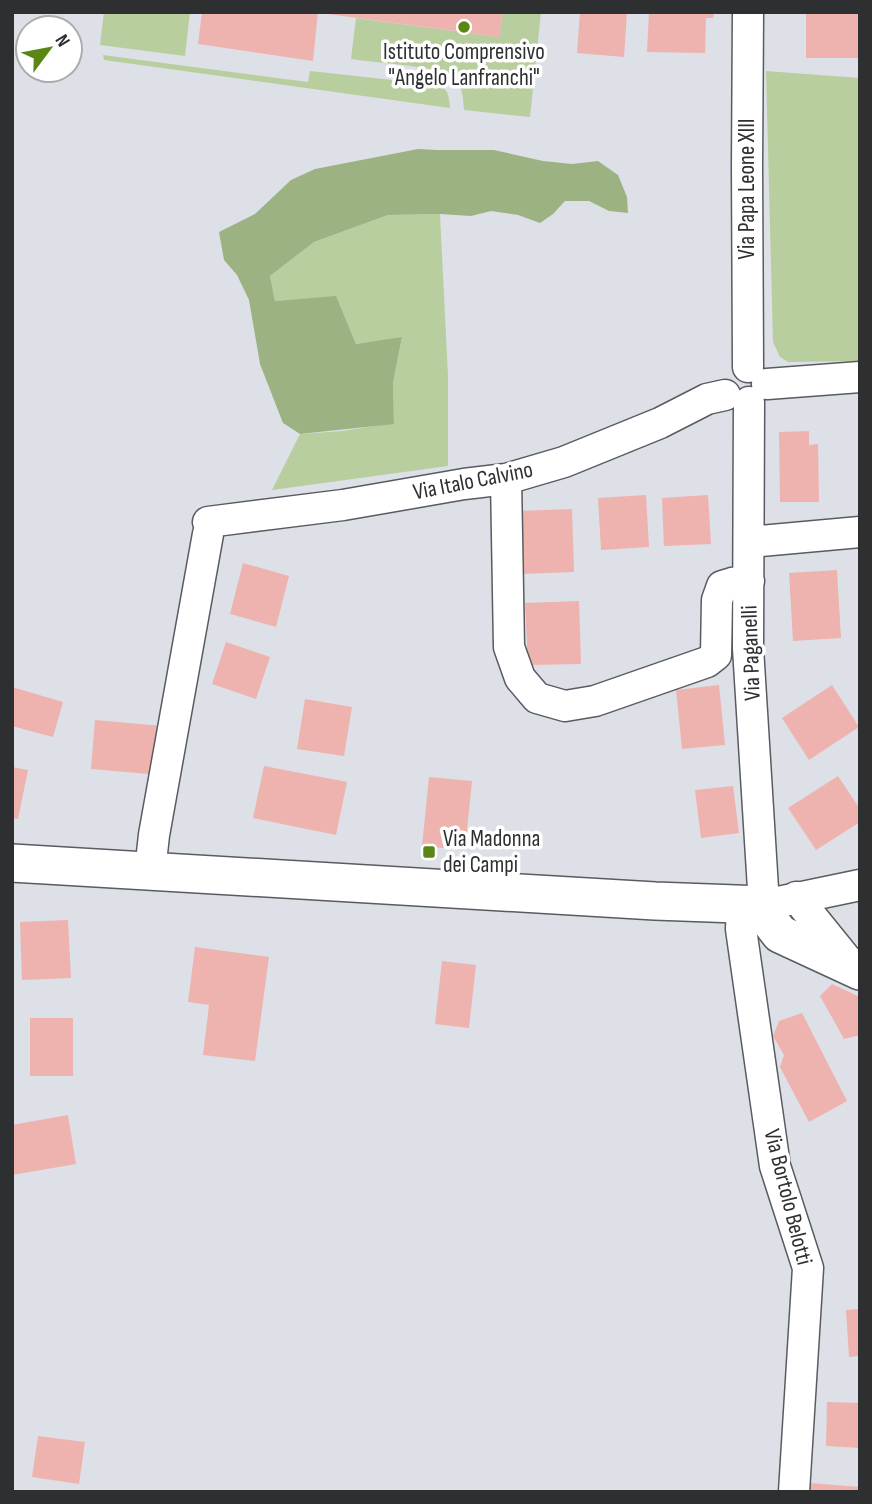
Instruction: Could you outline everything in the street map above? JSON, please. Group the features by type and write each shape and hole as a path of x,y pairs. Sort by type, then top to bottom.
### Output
{"street":[{"name":"Via Papa Leone XIII","path":"747,387 748,12"},
{"path":"747,387 860,377"},
{"name":"Via Italo Calvino","path":"150,871 208,528 506,479 564,462 660,423 707,399 747,387"},
{"name":"Via Paganelli","path":"747,387 748,648 768,902"},
{"path":"506,479 509,648 520,678 537,698 565,706 595,701 707,662 716,655 717,600 722,586 749,581"},
{"path":"749,542 860,532"},
{"path":"12,863 655,901 768,902 860,886"},
{"path":"768,902 770,921 780,934 857,970"},
{"name":"Via Bortolo Belotti","path":"768,902 741,929 775,1166 808,1268 794,1492"}],"green space":[{"path":"104,12 190,12 185,56 100,45"},
{"path":"503,12 541,12 530,117 464,110 460,86 455,78 444,72 351,59 356,18 499,37"},
{"path":"103,55 308,82 310,71 438,85 446,91 450,108 104,60"},
{"path":"766,71 860,78 860,361 788,362 780,357 773,342"},
{"path":"418,149 494,150 543,161 572,164 598,161 618,175 627,197 628,213 609,211 589,201 565,201 540,223 518,215 491,211 471,216 388,215 314,242 270,276 275,301 336,296 356,344 402,337 393,383 394,424 300,434 283,423 260,364 249,300 237,275 224,260 219,232 255,214 291,180 315,169"},
{"path":"440,214 448,376 448,466 272,490 300,434 394,423 393,383 402,338 356,344 336,297 275,301 270,276 314,242 388,215"}],"building":[{"path":"202,12 318,12 313,61 198,44"},
{"name":"Istituto Comprensivo \"Angelo Lanfranchi\"","path":"328,12 503,12 499,37"},
{"path":"580,12 627,12 624,57 577,53"},
{"path":"649,12 714,12 713,18 706,18 705,53 647,52"},
{"path":"806,12 860,12 860,58 806,58"},
{"path":"809,431 809,445 818,444 819,502 780,502 779,432"},
{"path":"646,495 649,547 601,550 598,498"},
{"path":"708,495 711,544 664,546 662,498"},
{"path":"572,509 574,572 520,574 518,511"},
{"path":"243,563 289,576 276,627 230,614"},
{"path":"837,570 841,638 793,641 789,573"},
{"path":"579,601 581,664 528,665 525,603"},
{"path":"226,642 270,657 256,699 212,684"},
{"path":"719,685 725,745 682,749 676,690"},
{"path":"832,685 859,727 809,760 782,718"},
{"path":"12,687 63,702 53,737 12,726"},
{"path":"305,699 352,707 344,756 297,749"},
{"path":"95,720 163,726 160,775 91,769"},
{"path":"264,766 347,782 336,835 253,818"},
{"path":"12,767 28,770 18,819 12,818"},
{"path":"838,776 860,809 860,822 816,850 788,808"},
{"path":"429,777 472,781 465,850 422,846"},
{"path":"733,786 739,833 701,838 695,790"},
{"path":"68,920 71,978 22,980 20,922"},
{"path":"195,947 269,957 255,1061 203,1055 209,1005 188,1002"},
{"path":"442,961 476,965 469,1028 435,1024"},
{"path":"832,984 860,997 860,1035 844,1039 820,996"},
{"path":"802,1013 847,1101 809,1122 780,1067 784,1055 773,1036 779,1021"},
{"path":"30,1018 73,1018 73,1076 30,1076"},
{"path":"68,1115 76,1164 12,1175 12,1125"},
{"path":"860,1309 860,1356 849,1357 846,1310"},
{"path":"827,1402 860,1403 860,1448 826,1446"},
{"path":"38,1436 85,1442 79,1484 32,1477"},
{"path":"809,1483 860,1487 860,1492 810,1492"}],"place":[{"name":"Istituto Comprensivo \"Angelo Lanfranchi\"","path":"464,27"},
{"name":"Via Madonna dei Campi","path":"429,852"}]}
